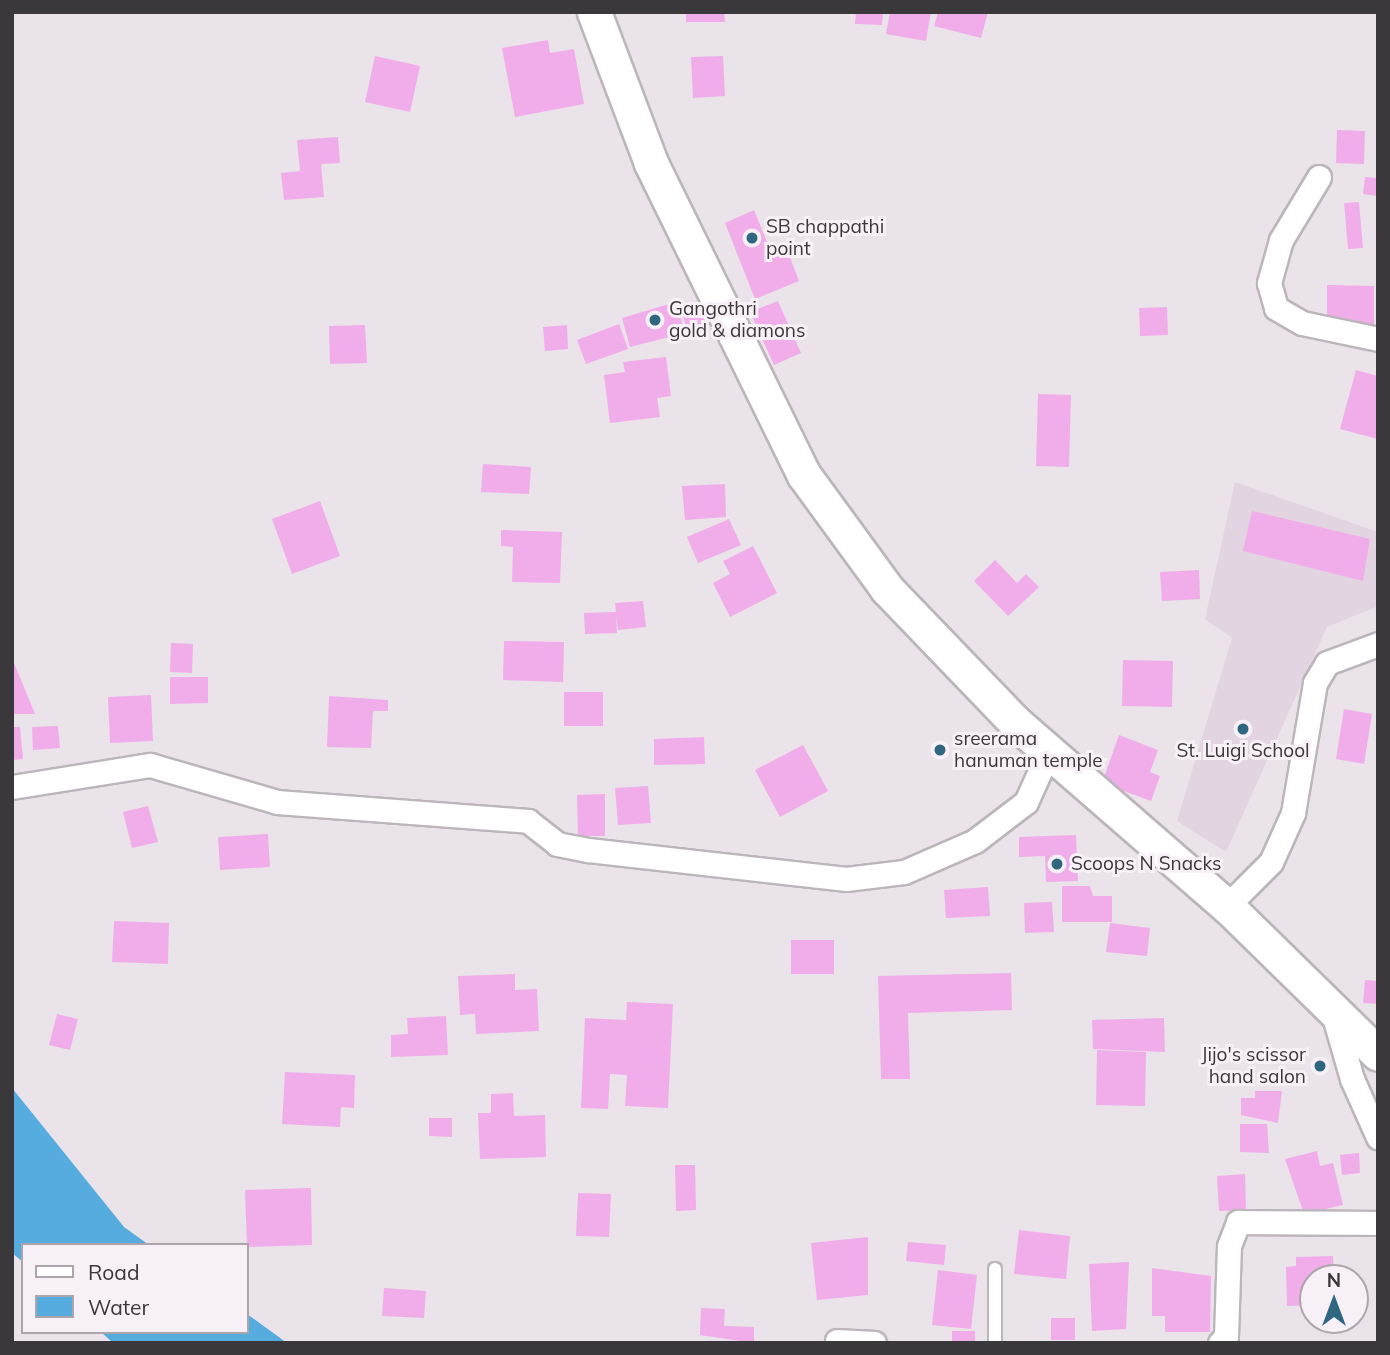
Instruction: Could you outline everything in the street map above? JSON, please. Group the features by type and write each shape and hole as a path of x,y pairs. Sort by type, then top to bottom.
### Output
{"main road":[{"path":"594,12 651,163 804,475 887,589 1049,751 1227,906 1333,1013 1378,1054"}],"street":[{"path":"1319,177 1281,240 1269,284 1276,308 1302,323 1378,339"},
{"path":"1227,906 1271,862 1293,813 1315,683 1327,663 1378,644"},
{"path":"12,787 150,765 277,802 528,821 557,844 588,850 846,878 904,872 975,841 1026,802 1049,751"},
{"path":"1333,1013 1352,1079 1378,1137"},
{"path":"1220,1343 1226,1336 1228,1246 1238,1223 1378,1223"},
{"path":"837,1341 874,1343"}],"lane":[{"path":"995,1269 995,1343"}],"shaded area":[{"name":"St. Luigi School","path":"1235,482 1378,532 1378,606 1327,627 1226,852 1177,821 1232,638 1205,619"}],"water":[{"path":"12,1088 124,1227 146,1243 21,1243 21,1260 12,1253"},
{"path":"248,1315 287,1343 113,1343 103,1334 248,1334"}],"building":[{"path":"686,12 724,12 725,22 686,22"},
{"path":"856,12 883,12 882,25 855,24"},
{"path":"890,12 931,12 926,41 886,34"},
{"path":"938,12 988,12 981,38 934,26"},
{"path":"548,40 550,53 574,49 584,104 515,117 502,48"},
{"path":"375,56 420,66 410,112 365,102"},
{"path":"723,56 725,96 693,98 691,57"},
{"path":"1337,130 1365,131 1364,164 1336,163"},
{"path":"338,137 340,163 321,164 324,197 284,200 281,173 300,171 297,140"},
{"path":"1365,177 1378,178 1378,196 1363,194"},
{"path":"1359,202 1363,248 1348,249 1344,203"},
{"path":"754,210 773,257 788,252 799,281 755,299 725,223"},
{"path":"1327,285 1374,286 1374,333 1327,332"},
{"path":"778,301 801,353 774,365 750,312"},
{"path":"676,302 685,333 630,347 622,318"},
{"path":"702,306 707,325 687,331 682,312"},
{"path":"1167,307 1168,335 1140,336 1139,308"},
{"path":"619,324 628,349 586,364 577,340"},
{"path":"365,325 367,363 330,364 329,326"},
{"path":"567,325 568,349 545,351 543,327"},
{"path":"666,357 671,396 657,398 660,417 610,423 604,375 625,372 623,362"},
{"path":"1356,370 1378,376 1378,439 1340,429"},
{"path":"1038,394 1071,395 1069,467 1036,466"},
{"path":"483,464 531,467 529,494 481,492"},
{"path":"725,484 726,517 685,520 682,486"},
{"path":"320,501 340,556 292,574 272,519"},
{"path":"1252,511 1370,539 1363,581 1243,551"},
{"path":"729,519 741,545 698,563 687,537"},
{"path":"501,530 562,532 560,583 512,582 513,547 501,546"},
{"path":"753,546 777,593 730,617 713,583 730,574 723,561"},
{"path":"995,560 1017,583 1026,574 1039,587 1008,616 974,581"},
{"path":"1199,570 1200,599 1162,601 1160,572"},
{"path":"643,601 646,627 618,630 616,616 617,633 585,634 584,613 616,612 615,603"},
{"path":"504,641 564,642 563,682 503,680"},
{"path":"171,643 193,644 192,673 170,672"},
{"path":"12,658 35,714 12,714"},
{"path":"1123,660 1173,661 1172,707 1122,706"},
{"path":"170,677 208,677 208,703 170,704"},
{"path":"564,692 603,692 603,726 564,726"},
{"path":"151,695 153,741 110,743 108,697"},
{"path":"329,696 388,700 388,711 373,711 371,748 327,747"},
{"path":"1344,709 1372,714 1364,764 1336,759"},
{"path":"58,726 60,748 33,750 32,727"},
{"path":"12,727 20,727 23,759 12,760"},
{"path":"1119,735 1158,750 1150,772 1160,776 1151,801 1102,783"},
{"path":"704,737 705,764 654,765 654,739"},
{"path":"803,745 828,791 780,817 755,770"},
{"path":"648,786 651,823 618,825 615,788"},
{"path":"605,794 605,836 578,836 577,795"},
{"path":"148,806 158,842 132,848 123,812"},
{"path":"268,834 270,867 220,870 218,837"},
{"path":"1076,835 1078,881 1046,882 1045,856 1019,857 1019,837"},
{"path":"1062,886 1090,886 1093,896 1112,896 1112,922 1062,922"},
{"path":"988,887 990,916 946,918 944,890"},
{"path":"1052,902 1054,932 1025,933 1024,903"},
{"path":"114,921 169,923 168,964 112,962"},
{"path":"1110,923 1150,928 1147,956 1106,952"},
{"path":"791,940 834,940 834,974 791,974"},
{"path":"1011,973 1012,1010 908,1013 910,1079 881,1079 878,976"},
{"path":"515,974 515,990 537,989 539,1031 476,1034 475,1014 460,1015 458,976"},
{"path":"1365,980 1378,981 1378,1004 1363,1003"},
{"path":"627,1002 673,1004 668,1108 625,1106 627,1075 610,1074 608,1109 581,1108 585,1018 626,1020"},
{"path":"57,1014 78,1019 70,1050 49,1045"},
{"path":"446,1016 448,1055 391,1057 391,1035 408,1034 407,1018"},
{"path":"1164,1018 1165,1052 1093,1049 1092,1020"},
{"path":"1097,1050 1146,1052 1145,1106 1096,1105"},
{"path":"285,1072 355,1075 354,1108 341,1107 340,1127 282,1124"},
{"path":"1255,1091 1282,1091 1278,1123 1241,1115 1241,1098 1255,1098"},
{"path":"513,1093 514,1116 545,1115 546,1157 480,1159 478,1113 491,1113 491,1094"},
{"path":"429,1118 452,1118 452,1137 429,1136"},
{"path":"1240,1124 1267,1124 1269,1153 1240,1152"},
{"path":"1317,1151 1320,1166 1333,1163 1343,1205 1304,1214 1285,1159"},
{"path":"1359,1153 1360,1173 1342,1175 1340,1155"},
{"path":"675,1165 695,1165 696,1210 676,1211"},
{"path":"1245,1174 1246,1210 1219,1211 1217,1176"},
{"path":"311,1188 312,1245 248,1247 245,1190"},
{"path":"578,1193 611,1194 609,1237 576,1236"},
{"path":"1019,1230 1070,1236 1066,1279 1014,1274"},
{"path":"868,1237 868,1295 817,1300 811,1243"},
{"path":"908,1242 946,1245 944,1265 906,1261"},
{"path":"1333,1256 1333,1264 1299,1264 1299,1306 1287,1306 1286,1267 1296,1266 1296,1257"},
{"path":"1129,1262 1126,1329 1092,1331 1089,1264"},
{"path":"1152,1268 1211,1276 1210,1332 1165,1332 1165,1316 1152,1316"},
{"path":"938,1270 977,1275 971,1329 932,1325"},
{"path":"384,1288 426,1291 424,1318 382,1316"},
{"path":"701,1308 725,1309 724,1326 754,1327 754,1343 700,1335"},
{"path":"1051,1318 1075,1318 1075,1340 1051,1340"},
{"path":"952,1331 975,1331 975,1343 952,1343"}],"place":[{"name":"SB chappathi point","path":"752,238"},
{"name":"Gangothri gold & diamons","path":"655,320"},
{"name":"St. Luigi School","path":"1243,729"},
{"name":"sreerama hanuman temple","path":"940,750"},
{"name":"Scoops N Snacks","path":"1057,864"},
{"name":"Jijo's scissor hand salon","path":"1320,1066"}]}
